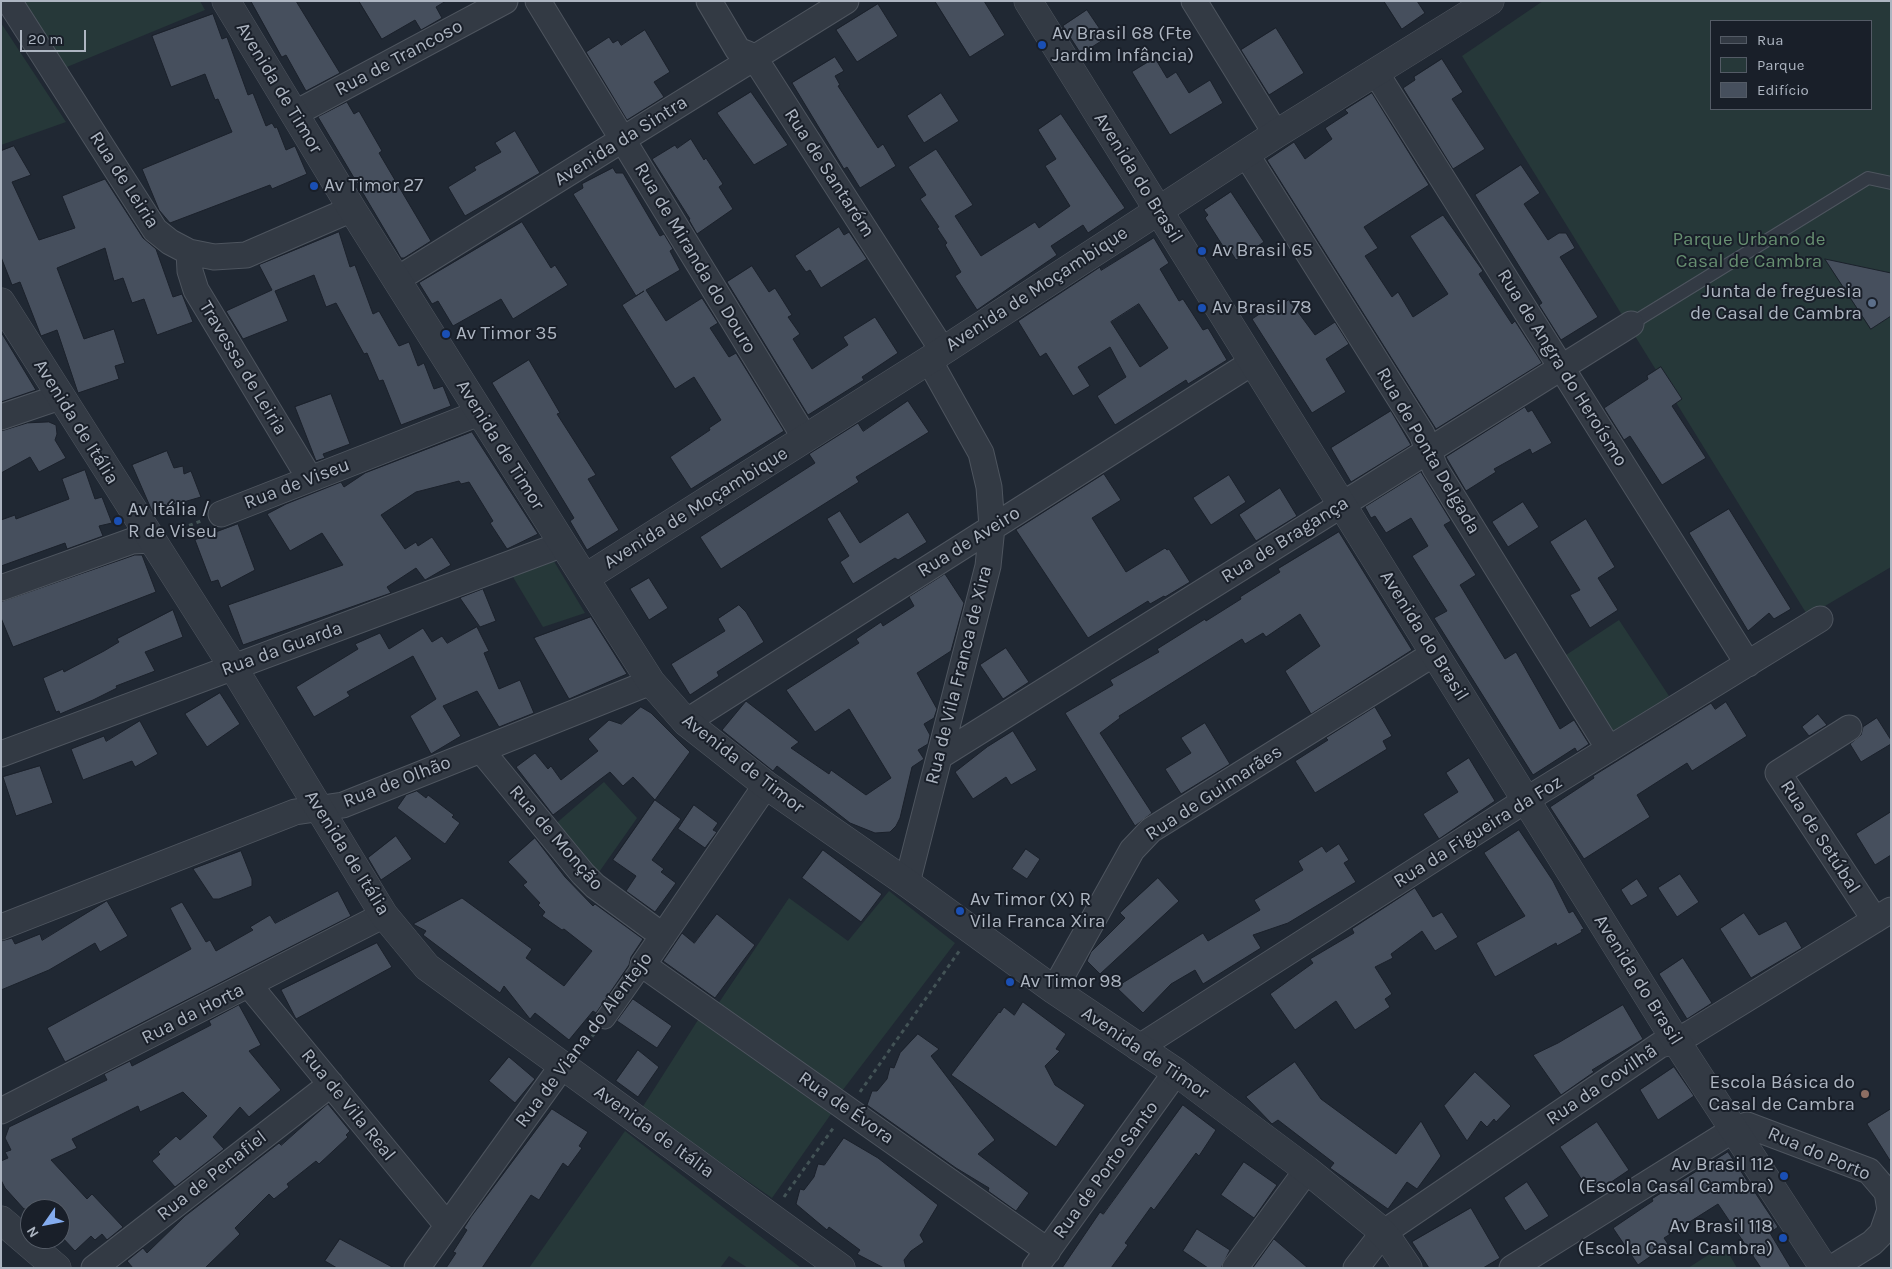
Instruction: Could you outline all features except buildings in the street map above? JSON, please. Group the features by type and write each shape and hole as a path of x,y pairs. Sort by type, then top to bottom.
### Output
{"street":[{"name":"Rua de Leiria","path":"9,1 156,230 170,242 189,252 214,257 246,255 352,209"},
{"name":"Avenida de Timor","path":"226,1 479,413 651,682 686,722 766,785 907,883 1054,990 1176,1072 1307,1170 1383,1233 1408,1268"},
{"name":"Rua de Miranda do Douro","path":"538,1 805,438"},
{"name":"Rua de Santarém","path":"708,1 738,50 748,54 761,68 936,355"},
{"name":"Avenida da Sintra","path":"396,280 846,1"},
{"name":"Avenida do Brasil","path":"1028,1 1676,1041 1824,1268"},
{"path":"1194,1 1276,134"},
{"name":"Avenida de Moçambique","path":"585,578 936,355 1276,134 1490,1"},
{"name":"Rua de Trancoso","path":"294,114 498,3"},
{"name":"Rua de Angra do Heroísmo","path":"1376,73 1748,664"},
{"name":"Rua de Ponta Delgada","path":"1246,154 1422,434 1434,468 1609,749"},
{"name":"Travessa de Leiria","path":"189,252 190,271 196,290 310,479"},
{"name":"Avenida de Itália","path":"1,302 150,540 233,667 384,915 427,967 770,1216 833,1265"},
{"name":"Rua de Bragança","path":"940,756 1631,324"},
{"name":"Rua de Vila Franca de Xira","path":"907,883 988,566 992,527 989,487 981,453 936,355"},
{"name":"Rua de Aveiro","path":"686,722 1253,362"},
{"path":"1,417 60,397"},
{"name":"Rua de Viseu","path":"220,514 479,413"},
{"path":"1,588 132,541 150,540"},
{"name":"Rua da Guarda","path":"1,754 563,544"},
{"name":"Rua da Figueira da Foz","path":"1138,1048 1526,800 1820,619"},
{"name":"Rua de Guimarães","path":"1054,990 1132,850 1151,830 1435,653"},
{"name":"Rua de Olhão","path":"1,927 295,812 342,805 651,682"},
{"name":"Rua de Setúbal","path":"1849,728 1778,773 1883,915"},
{"name":"Rua de Monção","path":"481,750 583,874 595,886 663,936"},
{"name":"Rua de Viana do Alentejo","path":"606,1019 766,785"},
{"name":"Rua da Horta","path":"1,1111 384,915"},
{"name":"Rua da Covilhã","path":"1356,1268 1383,1233 1660,1045 1676,1041 1883,915"},
{"name":"Rua de Évora","path":"643,965 847,1109 1042,1260"},
{"name":"Rua de Vila Real","path":"249,985 447,1225"},
{"name":"Rua de Viana do Alentejo","path":"417,1268 563,1065"},
{"name":"Rua de Porto Santo","path":"1042,1260 1176,1072"},
{"name":"Rua de Penafiel","path":"94,1268 331,1084"},
{"name":"Rua do Porto","path":"1733,1130 1740,1126 1753,1125 1869,1171 1880,1181 1887,1192 1890,1210 1882,1233 1872,1243 1832,1268"},
{"path":"1512,1268 1733,1130"},
{"path":"1235,1268 1307,1170"},
{"path":"1,1220 57,1268"}],"lane":[{"path":"1631,324 1868,178 1891,183"}],"path":[{"name":"Rua de Viseu","path":"150,540 220,514"},
{"path":"770,1216 974,932"},
{"name":"Rua de Viana do Alentejo","path":"563,1065 575,1058 606,1019"}],"green space":[{"path":"18,1 200,1 205,10 62,69"},
{"name":"Parque Urbano de Casal de Cambra","path":"1543,1 1891,1 1891,567 1808,616 1462,56"},
{"path":"1,23 66,122 1,145"},
{"path":"552,558 585,613 543,627 510,572"},
{"path":"1619,620 1669,696 1613,733 1563,657"},
{"path":"604,782 637,818 597,875 553,826"},
{"path":"889,891 955,943 842,1091 716,1007 789,898 848,941"},
{"path":"698,1020 831,1114 772,1198 642,1108"},
{"path":"625,1131 801,1268 748,1268 729,1256 720,1268 529,1268"},
{"path":"1724,1245 1737,1268 1688,1268"}],"place":[{"name":"Av Brasil 68 (Fte Jardim Infância)","path":"1042,45"},
{"name":"Av Timor 27","path":"314,186"},
{"name":"Av Brasil 65","path":"1202,251"},
{"name":"Junta de freguesia de Casal de Cambra","path":"1872,303"},
{"name":"Av Brasil 78","path":"1202,308"},
{"name":"Av Timor 35","path":"446,334"},
{"name":"Av Itália / R de Viseu","path":"118,521"},
{"name":"Av Timor (X) R Vila Franca Xira","path":"960,911"},
{"name":"Av Timor 98","path":"1010,982"},
{"name":"Escola Básica do Casal de Cambra","path":"1865,1094"},
{"name":"Av Brasil 112 (Escola Casal Cambra)","path":"1784,1176"},
{"name":"Av Brasil 118 (Escola Casal Cambra)","path":"1783,1238"}]}
